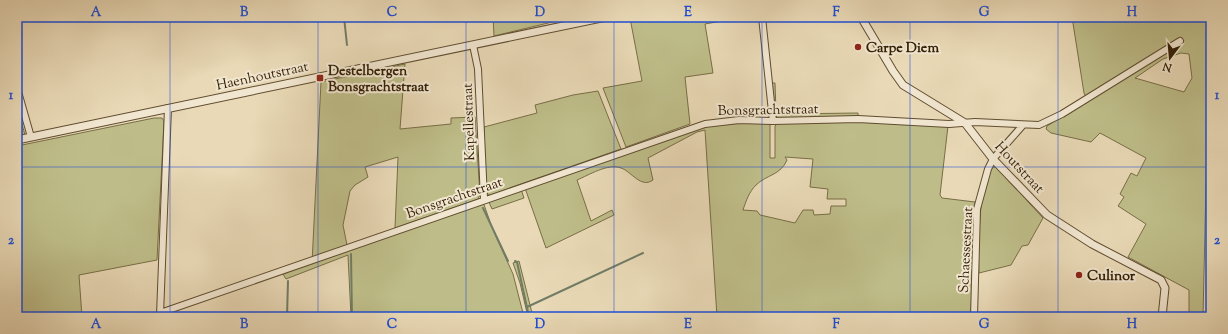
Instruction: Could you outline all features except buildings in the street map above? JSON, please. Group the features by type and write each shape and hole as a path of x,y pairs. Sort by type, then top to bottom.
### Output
{"street":[{"name":"Haenhoutstraat","path":"17,140 606,17"},
{"path":"762,17 773,121"},
{"name":"Houtstraat","path":"861,17 892,71 903,84 965,123 992,159 1055,222 1092,244 1161,280 1165,288 1162,317"},
{"path":"965,123 1039,125 1048,122 1180,41"},
{"name":"Kapellestraat","path":"473,45 478,69 484,199"},
{"path":"17,88 31,137"},
{"name":"Bonsgrachtstraat","path":"168,108 160,315 484,199 705,124 739,120 773,121 858,119 949,124 965,123"},
{"name":"Schaessestraat","path":"974,317 977,209 992,159 1023,125"}],"shaded area":[{"path":"493,17 569,17 569,18 494,36"},
{"path":"1072,17 1207,17 1208,97 1203,317 1189,317 1189,290 1128,257 1146,224 1118,206 1124,197 1120,194 1131,173 1137,176 1146,158 1100,133 1091,142 1051,133 1046,129 1047,126 1088,101 1084,93","holes":["1181,53 1189,54 1192,78 1184,92 1135,78 1163,59"]},
{"path":"630,18 739,18 705,24 713,73 685,77 690,124 626,147 603,88 642,81"},
{"path":"405,64 400,129 451,124 451,118 475,117 480,195 478,199 395,228 398,157 365,167 368,177 355,185 350,191 343,225 347,245 344,252 483,202 493,230 513,274 524,317 351,317 348,255 286,279 283,274 312,263 321,82"},
{"path":"772,83 775,83 776,112 778,114 858,113 858,117 778,118 774,114"},
{"path":"598,91 621,149 490,195 486,193 484,127 537,113 535,105 573,95"},
{"path":"17,106 25,135 17,136"},
{"path":"154,118 162,118 164,121 157,260 79,275 82,317 17,317 17,146"},
{"path":"779,122 857,122 948,126 940,195 942,198 975,202 971,317 717,317 705,130 697,132 648,158 653,180 649,182 640,181 625,170 616,167 599,170 577,180 591,221 612,210 614,215 546,248 525,188 697,128 715,124 770,123 770,158 775,158 775,126","holes":["785,157 813,159 810,187 828,189 827,199 846,199 846,206 831,206 830,214 814,215 813,210 803,210 795,223 760,215 757,211 743,210 748,197 754,188 760,182 781,169 787,160"]},
{"path":"993,167 996,167 1043,218 1028,245 1022,246 1011,265 979,273 979,234 982,201 984,187 988,175"},
{"path":"521,189 524,198 492,209 488,200"},
{"path":"519,261 533,317 528,317 520,283 513,263"}],"waterway":[{"path":"344,17 347,45"},
{"path":"483,208 508,261"},
{"path":"527,307 643,253"},
{"path":"351,254 352,317"},
{"path":"515,261 517,262 529,317"},
{"path":"287,317 288,281"}],"place":[{"name":"Carpe Diem","path":"858,47"},
{"name":"Destelbergen Bonsgrachtstraat","path":"320,78"},
{"name":"Culinor","path":"1079,275"}]}
